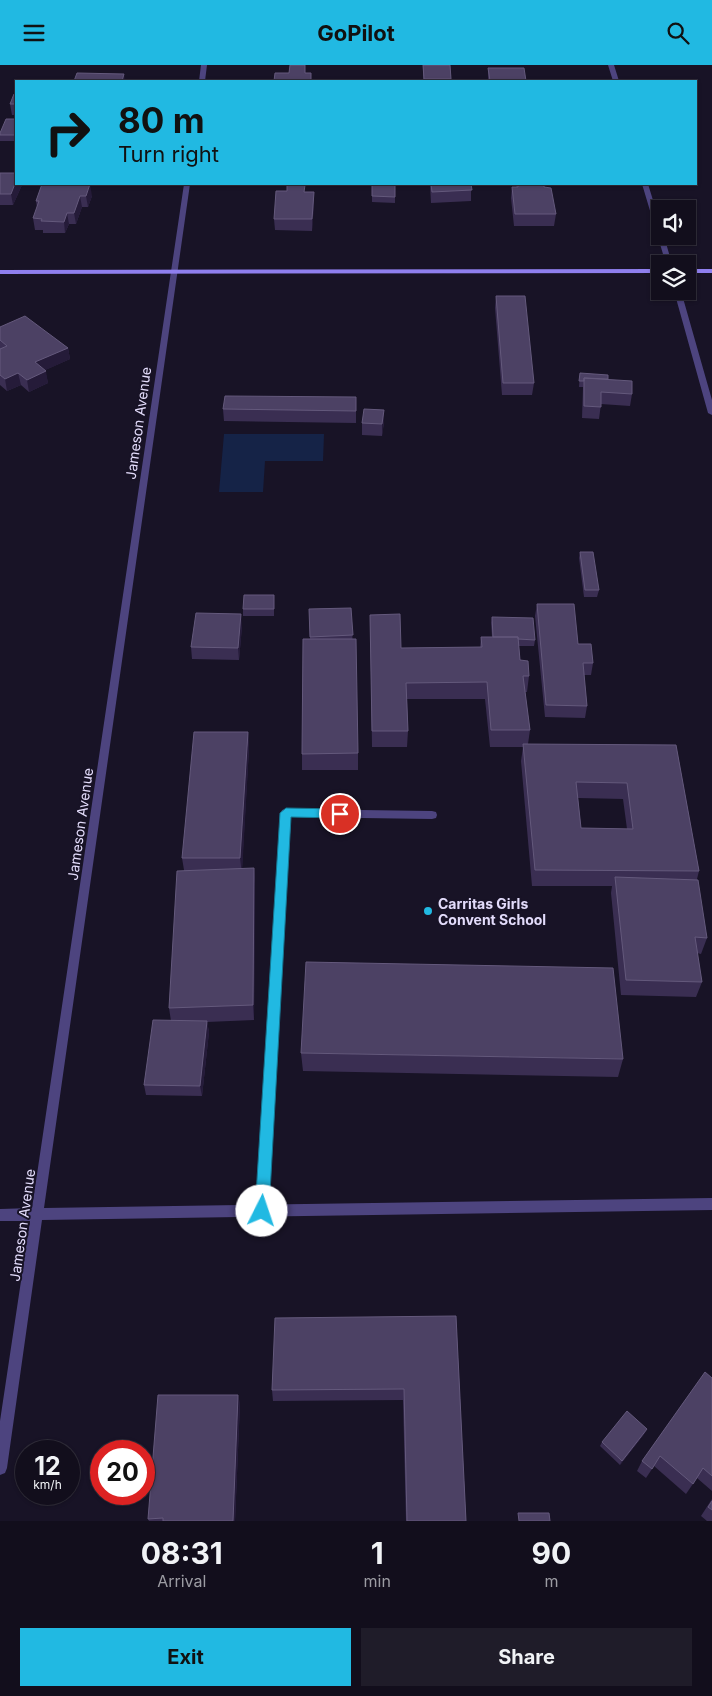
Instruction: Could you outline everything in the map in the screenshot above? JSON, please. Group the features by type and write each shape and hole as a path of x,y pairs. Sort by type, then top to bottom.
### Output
{"main road":[{"path":"0,272 651,271"},
{"path":"696,271 712,271"}],"street":[{"path":"202,80 204,65"},
{"path":"611,65 616,80"},
{"name":"Jameson Avenue","path":"0,1468 187,185"},
{"path":"645,185 651,204"},
{"path":"680,300 712,413"},
{"path":"262,1211 286,813 432,815"},
{"path":"0,1215 712,1205"}],"water":[{"path":"224,434 324,434 323,461 265,461 263,492 219,492"}],"building":[{"path":"290,65 305,65 305,73 311,73 311,80 274,80 275,73 289,73"},
{"path":"423,65 450,65 451,79 424,79"},
{"path":"488,68 524,68 526,80 490,80"},
{"path":"77,73 124,74 122,80 74,80"},
{"path":"14,94 15,94 15,104 10,104"},
{"path":"6,119 15,119 15,135 0,135"},
{"path":"0,173 15,173 15,184 11,194 0,194"},
{"path":"42,185 90,185 86,196 80,196 74,213 67,213 64,222 41,221 42,219 33,218 39,201 36,201"},
{"path":"287,185 305,185 304,192 314,192 312,219 274,219 276,191 287,191"},
{"path":"372,185 395,185 395,197 372,196"},
{"path":"431,185 471,185 472,190 432,192"},
{"path":"518,185 544,185 544,187 551,188 556,214 515,214 512,187 518,187"},
{"path":"496,296 525,296 534,383 503,383"},
{"path":"25,316 68,348 35,362 46,371 27,380 18,373 5,379 0,375 0,349 7,346 0,340 0,327"},
{"path":"580,373 608,375 608,379 584,378 584,381 579,381"},
{"path":"584,378 632,381 632,394 601,392 601,407 584,406"},
{"path":"225,396 356,397 356,411 223,409"},
{"path":"364,409 384,410 382,424 362,423"},
{"path":"580,552 593,552 599,590 585,590"},
{"path":"244,595 274,595 274,609 243,609"},
{"path":"537,604 574,604 578,644 591,644 593,663 583,663 587,706 546,705"},
{"path":"351,608 353,635 310,637 309,609"},
{"path":"196,613 241,614 238,648 191,647"},
{"path":"400,614 401,648 482,647 481,637 518,637 520,660 528,661 529,676 523,676 530,730 491,730 487,682 406,683 408,731 372,731 370,615"},
{"path":"492,617 533,618 535,640 518,639 518,637 493,637"},
{"path":"303,639 356,639 358,753 302,754"},
{"path":"194,732 248,732 240,858 182,858"},
{"path":"523,744 676,745 699,871 535,870","holes":["576,782 627,783 633,829 581,828"]},
{"path":"254,868 253,1005 169,1008 177,871"},
{"path":"615,877 698,880 707,938 695,937 702,982 626,980"},
{"path":"306,962 613,968 623,1059 301,1053"},
{"path":"153,1020 207,1021 200,1086 144,1085"},
{"path":"456,1316 466,1521 407,1521 404,1389 272,1390 275,1318"},
{"path":"705,1372 712,1378 712,1476 703,1468 693,1484 660,1456 652,1469 642,1461"},
{"path":"158,1395 238,1395 233,1521 163,1521 163,1518 148,1519 149,1505 155,1505 154,1440"},
{"path":"627,1411 647,1429 622,1461 602,1442"},
{"path":"712,1501 712,1510 708,1507"},
{"path":"518,1513 549,1513 550,1521 519,1521"}],"place":[{"name":"Carritas Girls Convent School","path":"428,911"}],"route":[{"path":"262,1211 286,813 340,814"}]}
